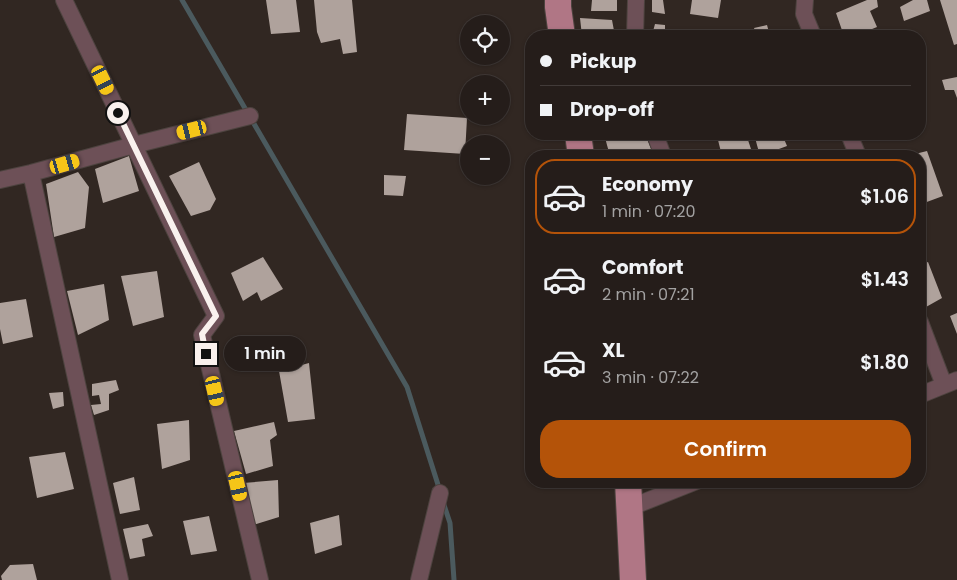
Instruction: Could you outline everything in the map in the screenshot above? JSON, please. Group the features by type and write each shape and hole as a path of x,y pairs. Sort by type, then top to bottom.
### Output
{"main road":[{"path":"556,2 561,30"},
{"path":"628,488 633,580"}],"street":[{"path":"64,0 216,316 202,334 260,580"},
{"path":"635,30 636,0"},
{"path":"805,0 804,14 811,30"},
{"path":"0,180 250,116"},
{"path":"31,173 120,580"},
{"path":"926,334 950,383 926,393"},
{"path":"629,508 679,488"},
{"path":"419,580 440,493"}],"building":[{"path":"266,0 296,0 300,32 271,34"},
{"path":"314,0 352,0 357,52 343,54 340,39 321,43 317,32"},
{"path":"592,0 617,0 617,11 591,11"},
{"path":"652,0 663,0 665,14 652,12"},
{"path":"692,0 721,0 718,18 690,14"},
{"path":"867,0 877,0 878,7 870,11 877,27 870,30 842,30 836,13"},
{"path":"913,0 927,0 930,11 904,21 900,7"},
{"path":"940,0 957,0 957,44 954,45"},
{"path":"580,18 612,20 614,30 581,30"},
{"path":"655,24 665,25 665,30 653,30"},
{"path":"767,25 768,30 755,30 754,28"},
{"path":"957,77 957,98 954,90 945,90 942,80"},
{"path":"407,114 460,118 460,125 467,125 466,135 460,135 460,154 404,150"},
{"path":"606,140 647,140 652,150 608,150"},
{"path":"718,140 748,140 751,150 720,150"},
{"path":"756,140 784,140 787,146 776,150 758,150"},
{"path":"926,151 943,196 926,202 926,190"},
{"path":"129,156 139,191 103,203 95,169"},
{"path":"199,162 216,199 210,210 191,216 169,176"},
{"path":"78,172 89,187 85,228 54,237 46,184"},
{"path":"384,175 406,176 403,196 384,195"},
{"path":"263,257 283,289 261,301 257,292 243,301 231,273"},
{"path":"928,262 942,298 926,307 926,263"},
{"path":"157,271 164,317 133,326 121,276"},
{"path":"104,284 109,320 78,335 67,291"},
{"path":"26,299 33,337 3,344 0,329 0,303"},
{"path":"957,313 957,334 950,316"},
{"path":"309,363 315,419 288,422 279,371"},
{"path":"116,380 119,390 109,394 109,410 94,415 91,405 101,404 99,395 92,396 92,384"},
{"path":"63,392 64,406 53,409 49,393"},
{"path":"189,420 190,460 162,469 157,424"},
{"path":"274,422 277,435 270,440 273,466 246,474 234,431"},
{"path":"65,452 74,489 37,498 29,457"},
{"path":"134,477 140,510 120,514 113,483"},
{"path":"278,480 279,517 250,526 243,483"},
{"path":"339,515 342,545 315,554 310,523"},
{"path":"209,516 217,551 191,555 183,521"},
{"path":"148,524 153,536 142,539 145,556 130,559 123,529"},
{"path":"33,564 37,580 2,580 1,576 10,565"}],"waterway":[{"path":"182,0 407,387 440,491"},
{"path":"443,502 450,523 454,580"}],"route":[{"path":"118,113 216,316 202,334 206,354"}]}
